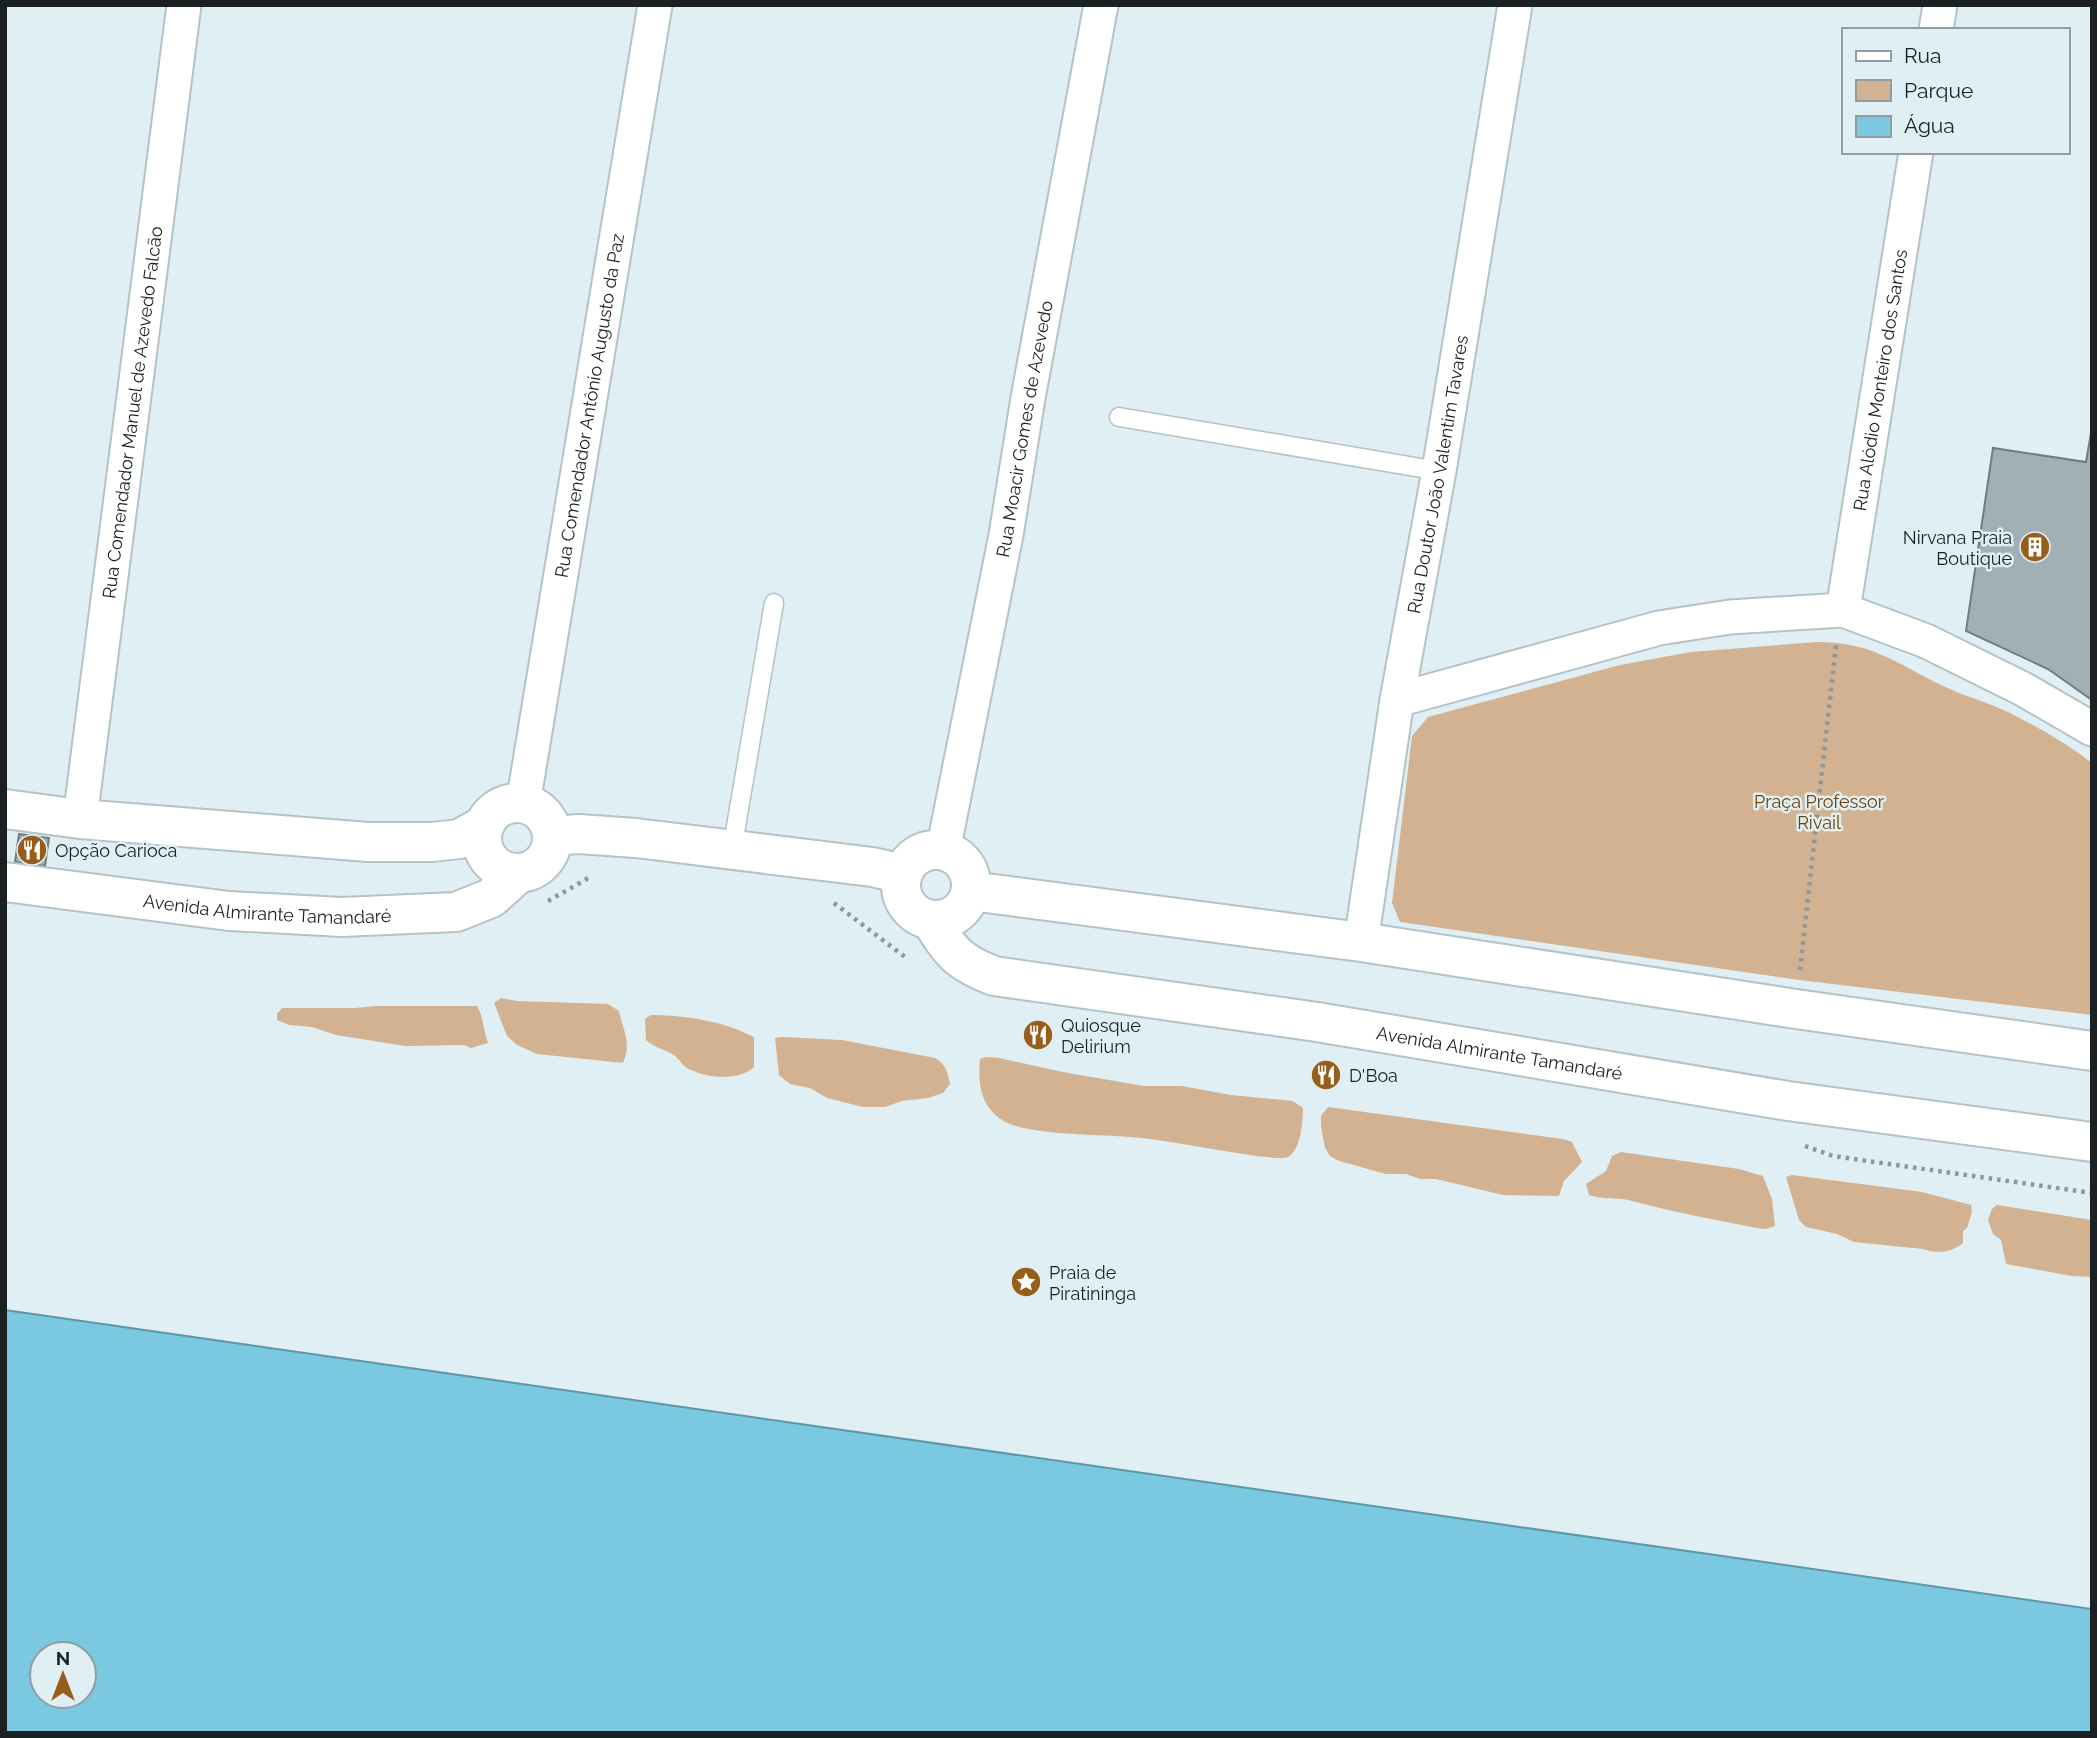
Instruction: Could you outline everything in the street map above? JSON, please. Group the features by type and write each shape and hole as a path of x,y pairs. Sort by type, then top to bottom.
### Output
{"street":[{"name":"Rua Comendador Manuel de Azevedo Falcão","path":"80,819 184,5"},
{"name":"Rua Comendador Antônio Augusto da Paz","path":"523,804 655,5"},
{"name":"Rua Moacir Gomes de Azevedo","path":"943,851 1006,535 1033,372 1101,5"},
{"name":"Rua Doutor João Valentim Tavares","path":"1361,942 1397,699 1439,471 1515,5"},
{"path":"1936,28 1940,5"},
{"name":"Rua Alódio Monteiro dos Santos","path":"1843,610 1916,154"},
{"path":"1397,699 1659,628 1730,617 1843,610 1926,641 2023,689 2092,729"},
{"path":"523,804 541,812 548,820 552,836 551,849 546,859 538,866 519,873 507,872 488,858 482,836 491,815 500,807 523,804"},
{"path":"5,809 80,819 368,842 432,842 458,839 485,825"},
{"path":"552,836 579,834 636,838 873,867 903,874"},
{"path":"933,851 943,851 962,861 968,870 971,891 962,910 942,920 922,918 906,904 902,895 903,874 914,858 933,851"},
{"name":"Avenida Almirante Tamandaré","path":"5,882 229,911 342,917 456,912 491,898 519,873"},
{"path":"971,891 1361,942 1796,1009 2092,1051"},
{"name":"Avenida Almirante Tamandaré","path":"931,920 948,948 968,966 994,976 1317,1021 1788,1101 2092,1142"}],"lane":[{"path":"1119,418 1439,471"},
{"path":"732,850 774,603"}],"path":[{"path":"1796,1009 1836,642 1843,610"}],"green space":[{"name":"Praça Professor Rivail","path":"1817,642 1853,646 1883,655 1943,686 2000,708 2041,729 2092,763 2092,1015 1799,980 1400,922 1392,903 1412,736 1428,717 1620,665 1691,652"},
{"path":"501,998 608,1004 619,1011 627,1043 623,1063 537,1054 517,1045 507,1036 494,1003"},
{"path":"477,1006 488,1043 471,1048 464,1045 405,1046 336,1035 277,1020 277,1014 282,1008"},
{"path":"651,1015 704,1020 754,1037 754,1067 731,1077 703,1074 687,1068 675,1056 646,1040 645,1019"},
{"path":"775,1038 842,1040 935,1058 944,1066 950,1084 943,1093 885,1107 863,1107 827,1098 810,1088 790,1084 779,1075"},
{"path":"986,1057 1144,1086 1182,1086 1231,1095 1293,1101 1303,1108 1300,1135 1292,1153 1281,1158 1142,1138 1028,1129 1002,1120 989,1108 980,1085 979,1068 980,1059"},
{"path":"1328,1107 1563,1139 1572,1142 1582,1162 1564,1181 1559,1196 1503,1195 1436,1179 1386,1174 1330,1156 1325,1148 1321,1126 1321,1116"},
{"path":"1621,1152 1739,1169 1763,1176 1772,1199 1775,1226 1757,1228 1627,1200 1589,1195 1586,1184 1606,1171 1612,1156"},
{"path":"1792,1175 1922,1192 1971,1205 1972,1212 1967,1228 1963,1231 1963,1243 1949,1251 1933,1252 1854,1242 1837,1234 1806,1227 1799,1220 1786,1177"},
{"path":"1997,1205 2092,1220 2092,1277 2006,1264 2001,1240 1993,1234 1988,1220 1992,1209"}],"water":[{"path":"5,1310 2092,1609 2092,1733 5,1733"}],"building":[{"name":"Nirvana Praia Boutique","path":"2091,433 2092,700 2048,669 1966,631 1993,448 2086,462"},
{"name":"Opção Carioca","path":"19,834 49,838 45,866 15,862"}],"place":[{"name":"Nirvana Praia Boutique","path":"2035,547"},
{"name":"Opção Carioca","path":"32,850"},
{"name":"Quiosque Delirium","path":"1038,1035"},
{"name":"D'Boa","path":"1326,1075"},
{"name":"Praia de Piratininga","path":"1026,1282"}]}
